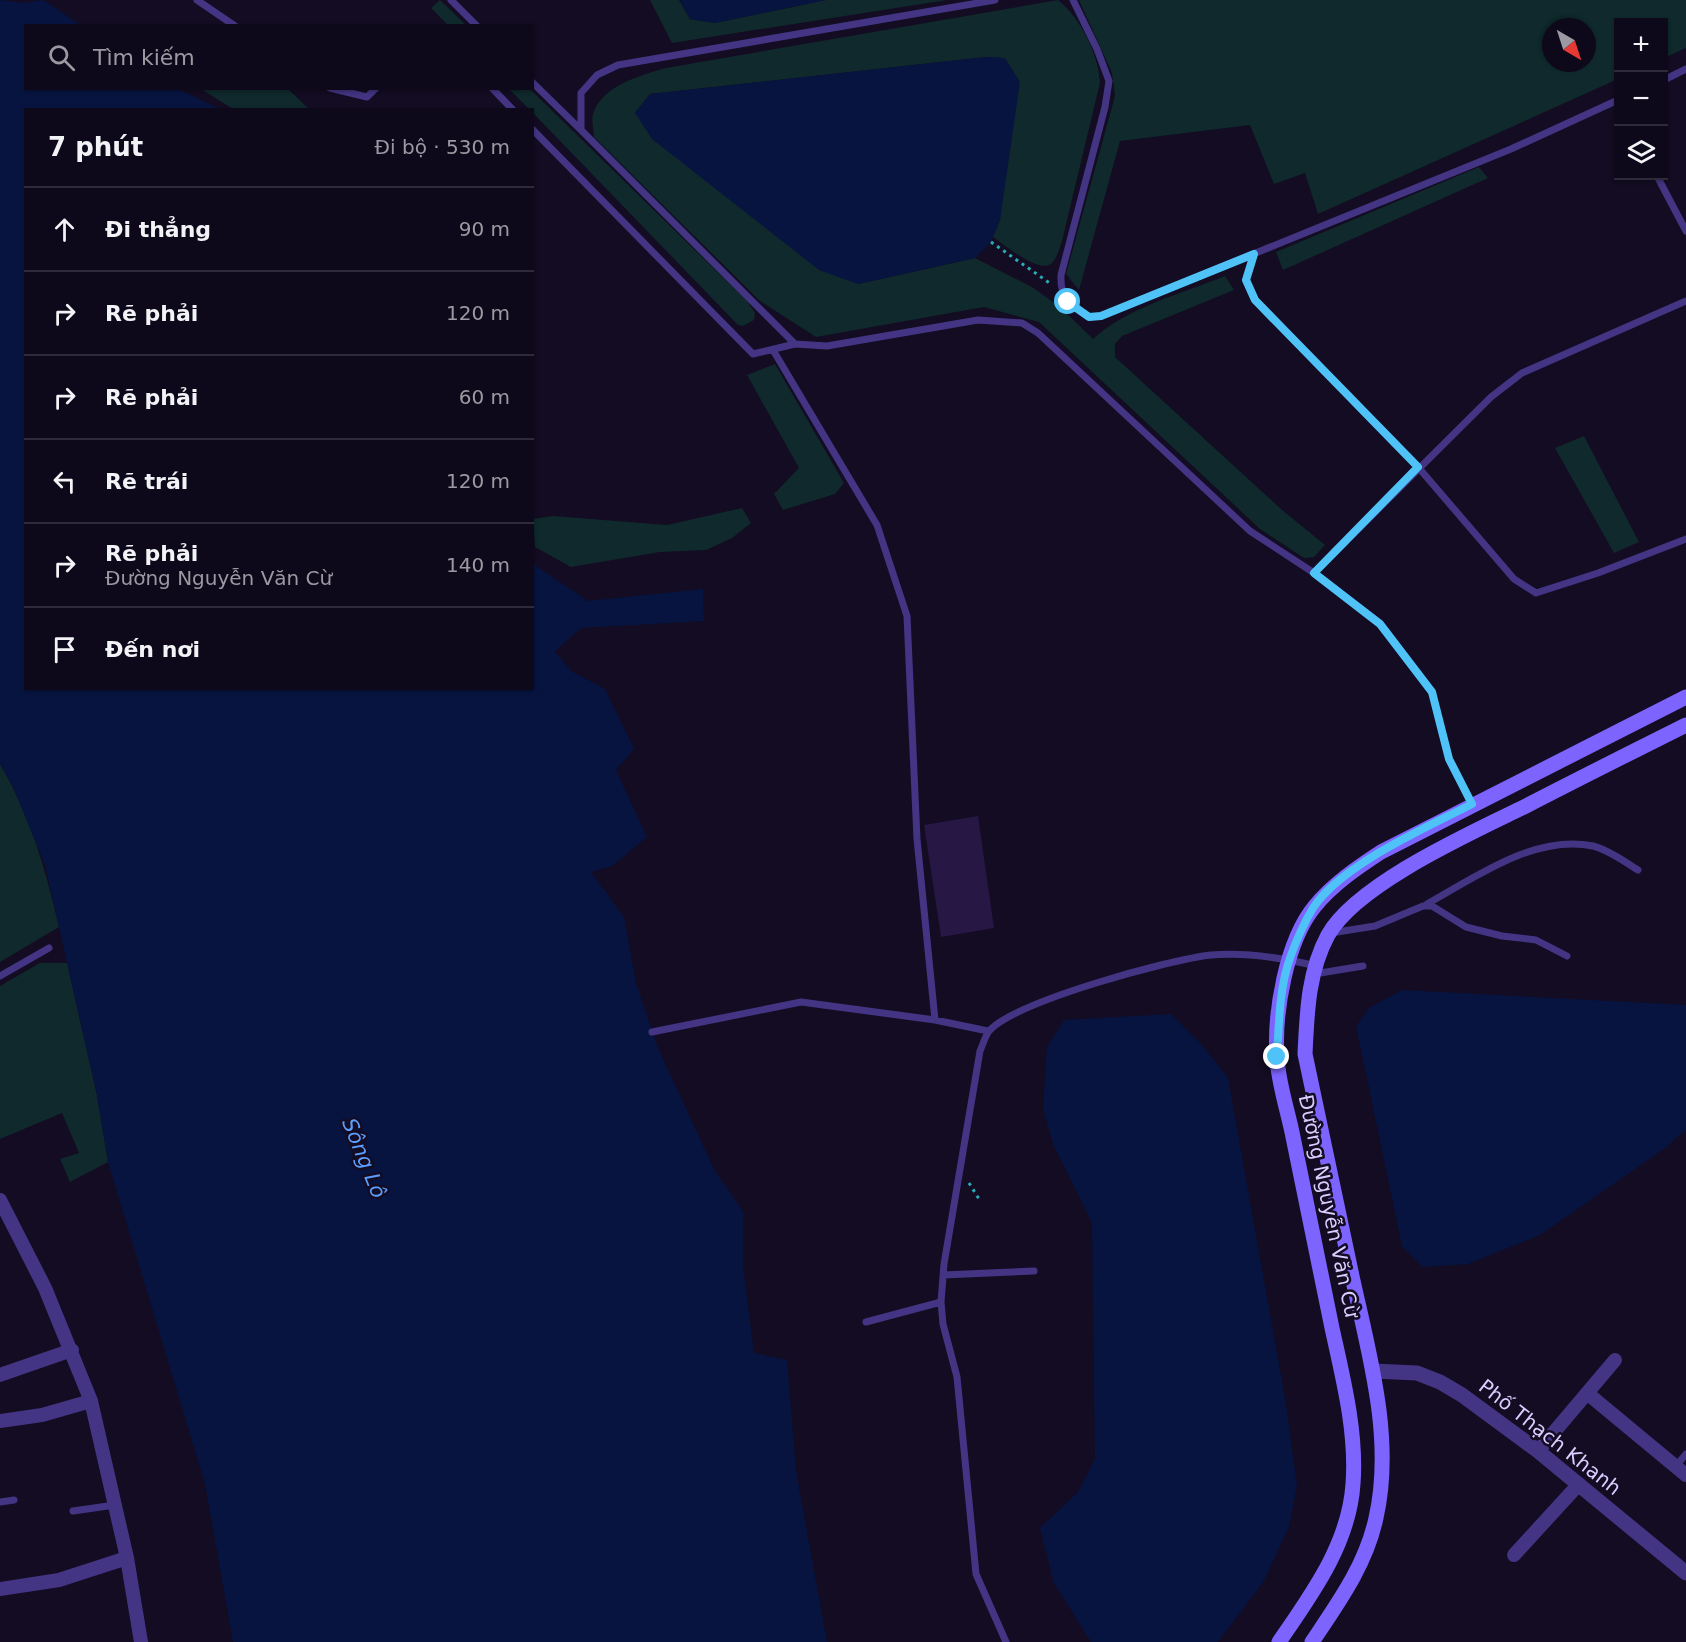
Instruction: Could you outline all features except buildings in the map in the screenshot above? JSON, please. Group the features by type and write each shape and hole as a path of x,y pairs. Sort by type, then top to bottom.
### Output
{"main road":[{"name":"Đường Nguyễn Văn Cừ","path":"1279,1642 1327,1568 1347,1518 1353,1486 1354,1456 1342,1377 1277,1057 1281,997 1289,959 1314,907 1338,883 1381,852 1686,697"},
{"name":"Đường Nguyễn Văn Cừ","path":"1312,1642 1345,1594 1363,1560 1376,1519 1383,1455 1372,1371 1305,1054 1307,1001 1315,970 1329,934 1349,911 1399,872 1686,724"}],"street":[{"path":"0,1200 45,1288 91,1401 127,1558 141,1642"},
{"path":"0,1375 72,1350"},
{"path":"1538,1451 1615,1360"},
{"name":"Phố Thạch Khanh","path":"1372,1371 1408,1372 1440,1382 1486,1411 1579,1484 1686,1573"},
{"path":"1587,1393 1681,1470"},
{"path":"0,1421 42,1415 91,1401"},
{"path":"1514,1555 1579,1484"},
{"path":"0,1589 59,1580 127,1558"}],"lane":[{"path":"197,0 232,24"},
{"path":"451,0 475,24"},
{"path":"581,130 581,93 597,75 618,65 994,0"},
{"path":"1073,0 1097,49 1109,81 1105,107 1061,275 1060,290 1074,309 1089,317 1101,316 1254,254 1511,149 1614,103"},
{"path":"1668,78 1686,69"},
{"path":"534,84 795,344"},
{"path":"338,90 367,97 374,90"},
{"path":"494,90 511,108"},
{"path":"534,131 753,354 795,344 827,346 978,320 1022,323 1054,348 1250,531 1314,573 1380,624 1432,692 1449,759 1472,804"},
{"path":"1659,180 1686,231"},
{"path":"1254,254 1246,280 1255,300 1418,467 1514,579 1536,593 1598,573 1686,539"},
{"path":"1314,573 1418,467 1491,397 1522,373 1686,301"},
{"path":"773,350 876,525 907,616 916,839 935,1020"},
{"path":"1329,934 1375,926 1423,906 1486,872 1540,848 1570,843 1596,847 1638,870"},
{"path":"1423,906 1432,906 1466,927 1536,940 1567,956"},
{"path":"0,976 49,948"},
{"path":"1005,1642 976,1574 957,1377 943,1324 941,1302 943,1275 980,1051 988,1031 1009,1017 1127,972 1210,955 1289,959 1315,970 1363,966"},
{"path":"652,1032 801,1002 935,1020 988,1031"},
{"path":"943,1275 1034,1270"},
{"path":"866,1322 941,1302"},
{"path":"1681,1470 1686,1454"},
{"path":"0,1502 14,1500"},
{"path":"73,1511 115,1505"}],"path":[{"path":"991,242 1060,290"}],"green space":[{"path":"440,0 465,24 447,24 431,8"},
{"path":"650,0 679,0 690,19 715,23 826,0 947,0 672,43"},
{"path":"1058,0 1074,16 1087,37 1096,61 1100,83 1062,241 1054,261 1047,266 1023,258 993,237 1000,220 1004,58 986,57 650,94 635,113 858,284 975,258 1032,287 1060,307 1093,339 1122,318 1173,295 1225,276 1234,290 1122,336 1115,344 1115,357 1281,509 1325,545 1314,557 1304,558 1260,529 1039,322 984,307 816,337 760,301 594,137 593,114 605,96 624,83 666,68"},
{"path":"1079,0 1686,0 1686,48 1668,56 1668,18 1614,18 1614,81 1318,214 1305,173 1274,184 1250,125 1120,141 1079,290 1066,274 1115,96 1112,73"},
{"path":"203,90 289,90 308,108 231,108"},
{"path":"510,90 531,90 747,301 755,313 754,320 743,326 738,325 534,114 534,108 528,108"},
{"path":"1479,167 1488,178 1283,270 1276,252"},
{"path":"775,364 844,483 835,494 783,510 774,494 799,468 747,375"},
{"path":"1584,436 1639,542 1614,553 1555,448"},
{"path":"742,508 751,523 732,538 706,550 660,552 571,567 535,547 534,519 553,516 667,525"},
{"path":"0,764 11,783 36,843 59,927 0,962"},
{"path":"40,963 67,963 97,1095 108,1162 70,1182 60,1159 79,1153 62,1113 0,1139 0,986"}],"water":[{"name":"Sông Lô","path":"0,0 23,3 44,0 79,24 24,24 24,90 180,90 218,108 24,108 24,690 534,690 534,565 588,601 703,589 704,621 581,628 555,651 571,671 605,689 634,749 616,770 647,837 612,866 591,872 624,917 636,983 658,1048 715,1171 743,1211 743,1266 754,1353 787,1360 796,1471 827,1642 233,1642 205,1484 108,1162 97,1095 45,865 13,787 0,764"},
{"path":"680,0 826,0 715,23 690,19"},
{"path":"986,57 1005,58 1020,82 1000,220 991,242 975,258 858,284 819,270 652,139 635,113 650,94"},
{"path":"1402,990 1686,1005 1686,1130 1664,1149 1540,1235 1468,1264 1423,1267 1402,1246 1356,1026 1369,1008"},
{"path":"1171,1014 1203,1046 1228,1078 1286,1404 1297,1486 1289,1527 1264,1581 1218,1642 1091,1642 1054,1583 1040,1528 1078,1492 1095,1459 1092,1223 1053,1144 1043,1108 1047,1047 1064,1020"}],"route":[{"path":"1068,302 1074,309 1089,317 1101,316 1254,254 1246,280 1255,300 1418,467 1314,573 1380,624 1432,692 1449,759 1472,804 1381,852 1338,883 1314,907 1289,959 1281,997 1277,1057"}]}
